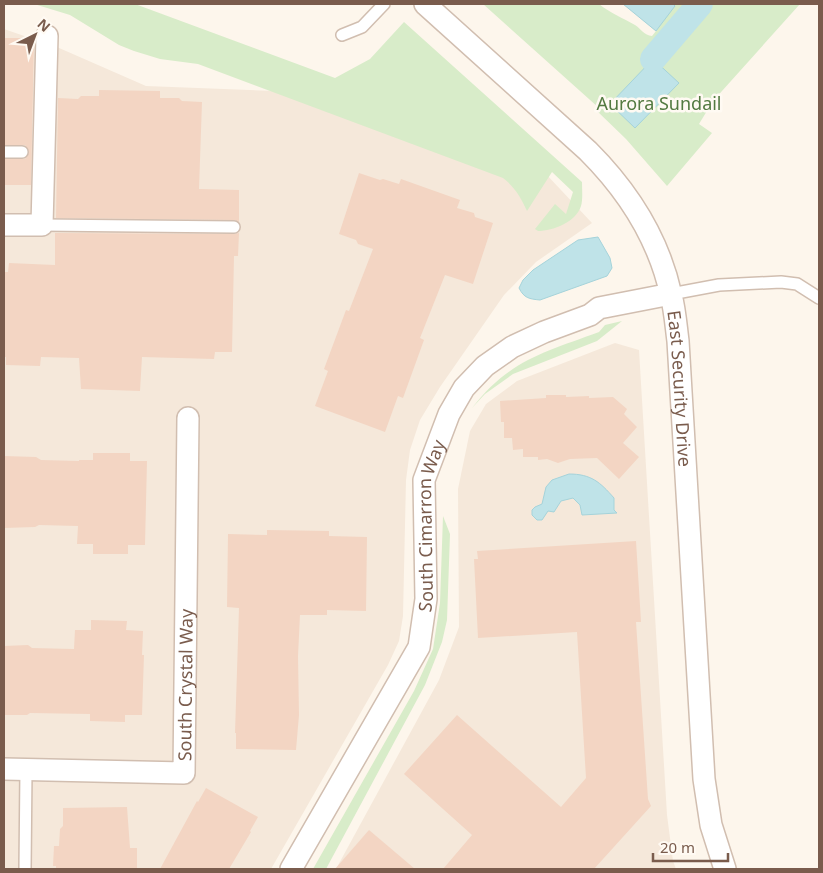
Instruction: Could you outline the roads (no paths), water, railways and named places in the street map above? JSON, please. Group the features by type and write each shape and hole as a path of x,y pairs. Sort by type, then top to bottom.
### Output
{"street":[{"name":"East Security Drive","path":"425,4 588,151 608,172 633,206 649,232 658,253 671,294 678,341 704,779 711,825 725,869"},
{"path":"4,225 42,225 47,36"},
{"name":"South Cimarron Way","path":"291,869 419,647 426,599 424,480 449,414 464,388 484,366 512,347 544,332 590,315 598,308 671,294"},
{"name":"South Crystal Way","path":"4,769 184,773 188,418"}],"lane":[{"path":"342,35 362,27 384,4"},
{"path":"4,152 22,152"},
{"path":"42,225 234,227"},
{"path":"671,294 719,285 781,282 797,284 819,298"},
{"path":"25,869 26,770"}],"water":[{"path":"623,4 673,4 675,6 656,31"},
{"path":"653,59 679,83 635,128 610,104"},
{"path":"598,237 610,258 612,268 607,276 540,300 523,294 519,288 523,280 533,270 578,240"},
{"path":"569,474 589,477 599,483 614,498 614,510 617,513 582,515 580,505 573,498 561,501 554,512 548,511 542,520 537,520 532,515 532,510 542,504 546,487 552,480"}],"waterway":[{"path":"653,59 700,4"}],"park label":[{"name":"Aurora Sundail","path":"659,103"}]}
